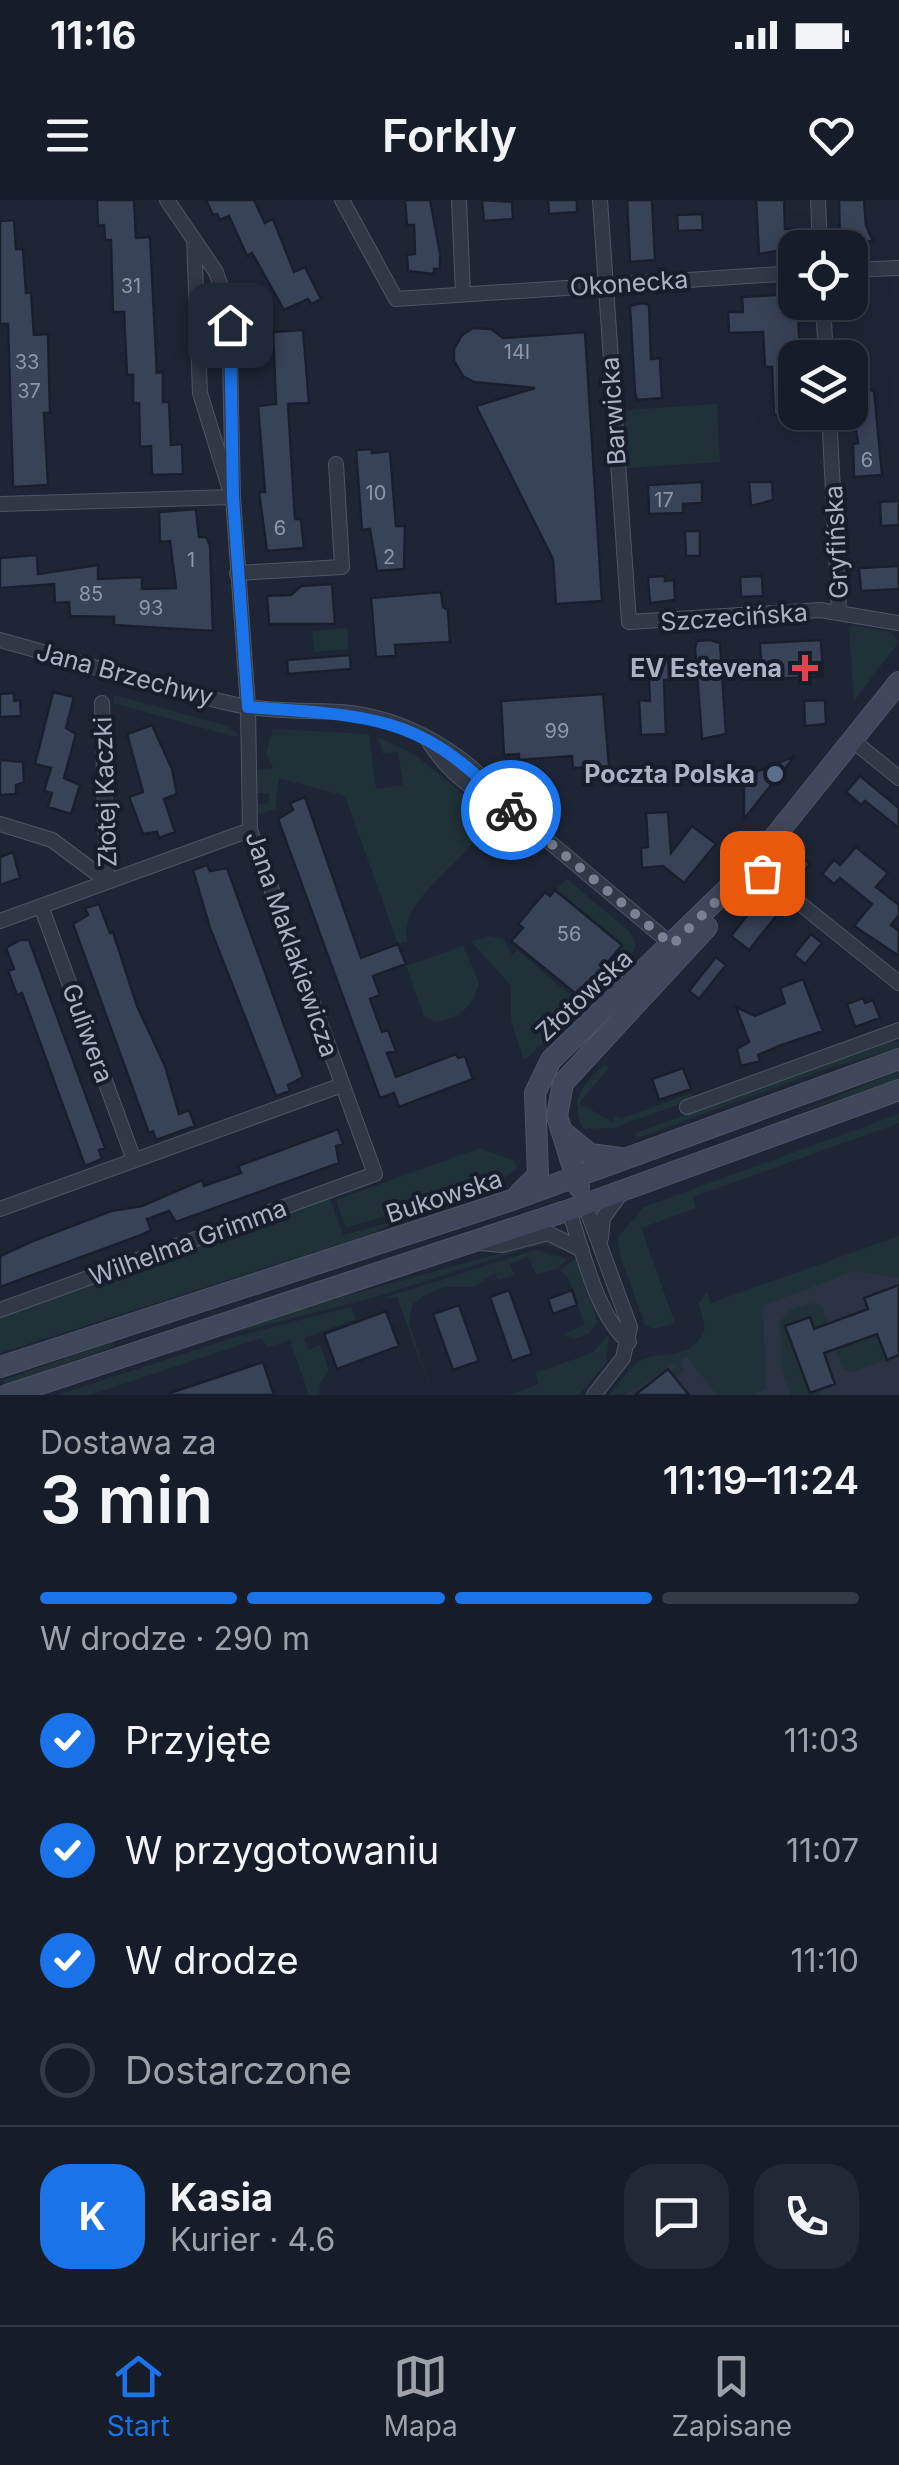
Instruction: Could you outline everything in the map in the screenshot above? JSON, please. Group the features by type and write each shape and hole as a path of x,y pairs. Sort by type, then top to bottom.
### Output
{"main road":[{"name":"Złotowska","path":"577,1208 568,1181 559,1126 558,1097 570,1073 744,882 752,866 899,682"},
{"name":"Złotowska","path":"512,1200 538,1175 534,1093 551,1060 678,950"},
{"name":"Bukowska","path":"0,1368 568,1181 899,1059"},
{"path":"7,1395 577,1208 899,1090"},
{"path":"559,1126 590,1154 630,1159"},
{"name":"Złotowska","path":"539,1138 568,1181"}],"street":[{"path":"167,200 216,272 230,311 233,497"},
{"name":"Okonecka","path":"342,200 396,298 778,275"},
{"path":"459,200 464,294"},
{"name":"Barwicka","path":"600,200 630,622"},
{"path":"818,200 819,230"},
{"path":"194,239 200,393 233,497"},
{"path":"868,269 899,268"},
{"name":"Gryfińska","path":"830,430 839,611 899,623"},
{"path":"237,573 342,567 336,464"},
{"path":"0,504 233,497"},
{"name":"Jana Maklakiewicza","path":"233,497 248,707 250,830 375,1174"},
{"name":"Szczecińska","path":"630,622 839,611"},
{"name":"Jana Brzechwy","path":"0,640 248,707 357,714 426,737 494,787 508,807 678,950"},
{"name":"Złotej Kaczki","path":"102,703 107,881"},
{"path":"852,740 899,778"},
{"path":"0,824 52,840 107,881"},
{"path":"0,921 250,830"},
{"path":"752,866 899,983"},
{"name":"Guliwera","path":"41,906 134,1160"},
{"path":"687,1108 899,1030"},
{"path":"0,1209 342,1084"},
{"name":"Wilhelma Grimma","path":"0,1310 375,1174"},
{"path":"601,1244 603,1218 624,1191"},
{"path":"577,1208 601,1244 628,1321 628,1342 618,1367 594,1395"},
{"path":"577,1208 583,1250 612,1325 628,1342"},
{"path":"474,1242 502,1245 548,1233 583,1250"}],"shaded area":[{"path":"717,404 720,462 628,468 625,410"},
{"path":"853,625 893,633 898,643 854,701 849,628"},
{"path":"347,628 348,649 314,652 312,631"},
{"path":"114,695 227,726 238,734 235,737 113,703"},
{"path":"273,729 369,734 376,789 403,785 398,752 383,754 378,737 414,754 484,811 483,826 474,841 416,906 407,923 407,941 398,944 345,796 279,778 275,809 258,814 257,805 269,803 269,793 257,793 256,770 273,768 266,753"},
{"path":"567,879 630,932 636,944 629,963 586,1006 580,998 624,946 555,890"},
{"path":"489,936 504,939 512,955 517,950 585,1007 524,1060 511,1021 511,986 472,942"},
{"path":"463,946 479,983 476,992 464,1010 436,1022 424,1016 406,966"},
{"path":"888,1041 899,1042 899,1048 832,1067 635,1139 636,1133"},
{"path":"605,1064 609,1068 579,1103 613,1122 616,1116 621,1119 691,1093 694,1099 613,1128 583,1129 577,1109 580,1093"},
{"path":"899,1071 899,1079 794,1114"},
{"path":"899,1114 899,1123 693,1197 696,1208 641,1228 675,1323 654,1329 645,1325 621,1258 618,1237 644,1207"},
{"path":"480,1148 514,1161 517,1168 506,1177 346,1228 336,1200"},
{"path":"329,1197 343,1235 396,1221 371,1234 0,1353 0,1317"},
{"path":"899,1236 899,1278 854,1271 763,1306 766,1389 752,1395 717,1395 686,1356 681,1360 683,1372 675,1378 671,1373 679,1363 631,1391 609,1395 637,1363 692,1347 705,1328 699,1303 707,1292 711,1303"},
{"path":"545,1241 569,1251 545,1245 526,1248 379,1296 234,1333 39,1395 316,1304"},
{"path":"899,1243 899,1395 624,1395 667,1361 762,1327 751,1296"},
{"path":"536,1250 567,1259 557,1269 536,1274 528,1257 510,1264 514,1275 498,1280 495,1273 473,1287 445,1287 412,1305 409,1323 432,1393 397,1297 380,1299"},
{"path":"578,1257 597,1322 588,1334 574,1339 564,1334 585,1325 568,1278 560,1270"},
{"path":"811,1303 822,1306 828,1324 814,1329 809,1317 786,1326 822,1395 791,1395 782,1370 780,1322 789,1310"},
{"path":"351,1307 356,1319 304,1338 308,1350 320,1345 329,1371 320,1383 319,1395 309,1395 290,1340 268,1347 261,1338 90,1395 58,1395 235,1337"},
{"path":"877,1334 887,1360 853,1372 844,1370 835,1349"},
{"path":"609,1335 606,1363 579,1395 509,1395 539,1384 535,1373 592,1353"},
{"path":"114,1341 115,1346 5,1385 4,1380"}],"building":[{"path":"97,200 134,200 136,238 150,237 157,373 163,372 163,402 169,402 171,445 182,444 183,474 152,475 151,446 140,447 139,403 133,403 133,375 127,375 124,312 113,312 111,240 105,240 104,225 98,226"},
{"path":"206,200 254,200 265,223 273,219 294,272 305,267 321,299 311,304 308,299 284,310 252,253 247,256 229,216 220,220"},
{"path":"405,200 430,200 440,253 440,269 434,269 434,274 408,271 407,255 415,254 414,225 407,225"},
{"path":"482,200 512,202 513,219 484,221"},
{"path":"548,200 577,200 577,212 549,214"},
{"path":"627,200 652,200 655,260 630,262"},
{"path":"756,200 784,200 785,229 799,230 778,230 778,251 759,254"},
{"path":"839,200 864,200 866,225 873,241 868,241 868,230 840,230"},
{"path":"702,214 703,230 678,231 677,215"},
{"path":"14,220 16,249 23,249 26,293 31,292 34,335 48,334 50,413 44,413 48,485 13,487 8,324 0,324 0,221"},
{"path":"778,295 778,320 798,320 799,340 778,340 778,415 774,415 772,367 765,367 763,332 729,333 728,312 743,312 742,297"},
{"path":"649,305 651,359 660,358 662,398 637,400 630,306"},
{"path":"473,328 491,329 503,338 585,332 602,601 556,604 553,559 476,406 535,388 474,382 463,376 454,361 454,349 462,335"},
{"path":"303,330 309,403 288,404 295,519 301,519 304,548 267,551 259,492 265,492 258,406 276,404 273,332"},
{"path":"868,390 874,390 882,475 854,477 856,430 868,430"},
{"path":"372,449 372,453 390,451 396,526 405,526 404,569 377,571 370,529 362,530 356,450"},
{"path":"702,482 702,503 683,504 683,513 649,514 648,485"},
{"path":"749,482 772,482 773,500 751,506"},
{"path":"899,501 899,525 881,526 880,502"},
{"path":"196,509 199,537 206,537 210,545 213,631 114,625 114,617 70,616 69,602 55,603 54,584 0,588 0,558 37,555 38,574 98,565 98,579 142,577 142,589 176,588 170,541 160,542 159,512"},
{"path":"685,531 700,531 700,556 686,556"},
{"path":"899,566 899,589 861,591 859,568"},
{"path":"665,576 665,581 674,580 675,600 650,603 648,577"},
{"path":"762,576 763,596 741,597 740,577"},
{"path":"332,584 335,624 269,624 267,596 291,595 301,586"},
{"path":"441,592 443,607 448,610 450,642 395,645 396,656 376,657 371,598"},
{"path":"821,640 823,676 762,680 760,643"},
{"path":"697,641 720,643 726,734 702,739 695,648"},
{"path":"350,655 351,669 288,674 287,660"},
{"path":"668,658 670,680 664,680 666,734 641,735 639,700 650,701 648,660"},
{"path":"53,692 74,697 66,728 76,734 64,778 80,785 71,814 48,807 52,793 44,791 51,768 35,764"},
{"path":"14,693 14,701 20,700 21,716 0,717 0,694"},
{"path":"603,694 609,766 573,768 572,756 519,760 519,754 504,755 501,701"},
{"path":"825,700 826,724 805,726 804,701"},
{"path":"152,725 172,769 177,794 164,799 175,832 159,838 157,832 143,834 129,797 143,792 127,734"},
{"path":"795,756 768,789 744,819 744,777"},
{"path":"0,760 23,762 24,782 16,785 16,794 0,795"},
{"path":"860,776 899,808 899,828 865,801 861,805 846,792"},
{"path":"305,797 361,958 398,944 406,964 373,976 380,995 370,999 382,1032 388,1030 396,1051 387,1053 396,1077 456,1054 458,1058 465,1056 473,1079 399,1107 394,1093 380,1098 278,819 293,810 290,803"},
{"path":"668,812 671,853 692,826 716,844 684,883 663,866 642,868 641,848 648,847 646,813"},
{"path":"856,847 888,873 876,887 899,905 899,915 891,925 899,931 899,956 854,926 872,904 840,878 834,884 822,874 834,860 840,865"},
{"path":"13,852 20,878 0,885 0,857"},
{"path":"796,853 810,864 797,880 783,869"},
{"path":"207,865 210,871 227,868 303,1077 288,1085 290,1091 276,1096 210,928 193,870"},
{"path":"555,890 622,945 590,984 575,993 511,941 523,928 518,924 545,892 550,896"},
{"path":"764,894 782,909 749,950 731,936"},
{"path":"99,904 110,933 113,932 137,1006 165,1066 179,1114 189,1110 195,1126 156,1140 153,1131 149,1133 73,924 88,915 85,908"},
{"path":"811,934 822,943 805,964 794,955"},
{"path":"29,940 105,1148 99,1150 102,1159 85,1166 22,993 17,995 8,971 14,969 6,948"},
{"path":"716,957 726,965 699,999 689,991"},
{"path":"803,979 823,1031 779,1046 758,1055 760,1061 741,1066 737,1049 749,1042 736,1007 755,1016 785,1003 780,988"},
{"path":"863,998 865,1003 873,1000 880,1018 855,1027 847,1004"},
{"path":"683,1068 691,1089 659,1100 652,1079"},
{"path":"338,1129 343,1144 336,1146 339,1163 176,1222 169,1211 147,1219 151,1230 141,1235 0,1287 0,1256 111,1211 142,1206 202,1180 204,1186 241,1173 238,1166"},
{"path":"899,1285 899,1355 887,1360 877,1334 824,1353 835,1384 810,1393 785,1326 810,1317 814,1329 868,1309 864,1298"},
{"path":"509,1290 532,1354 512,1361 490,1297"},
{"path":"572,1290 577,1305 553,1314 548,1299"},
{"path":"459,1305 479,1361 453,1370 433,1314"},
{"path":"386,1311 399,1346 337,1369 324,1334"},
{"path":"263,1362 274,1395 170,1395 170,1393"},
{"path":"668,1369 689,1395 635,1395"}],"way so far":[{"path":"511,810 672,945 738,876 752,866 762,873"}],"place":[{"name":"EV Estevena","path":"805,668"},
{"name":"Poczta Polska","path":"775,774"}],"route":[{"path":"230,325 233,497 248,707 357,714 404,727 452,752 494,787 511,810"}]}
